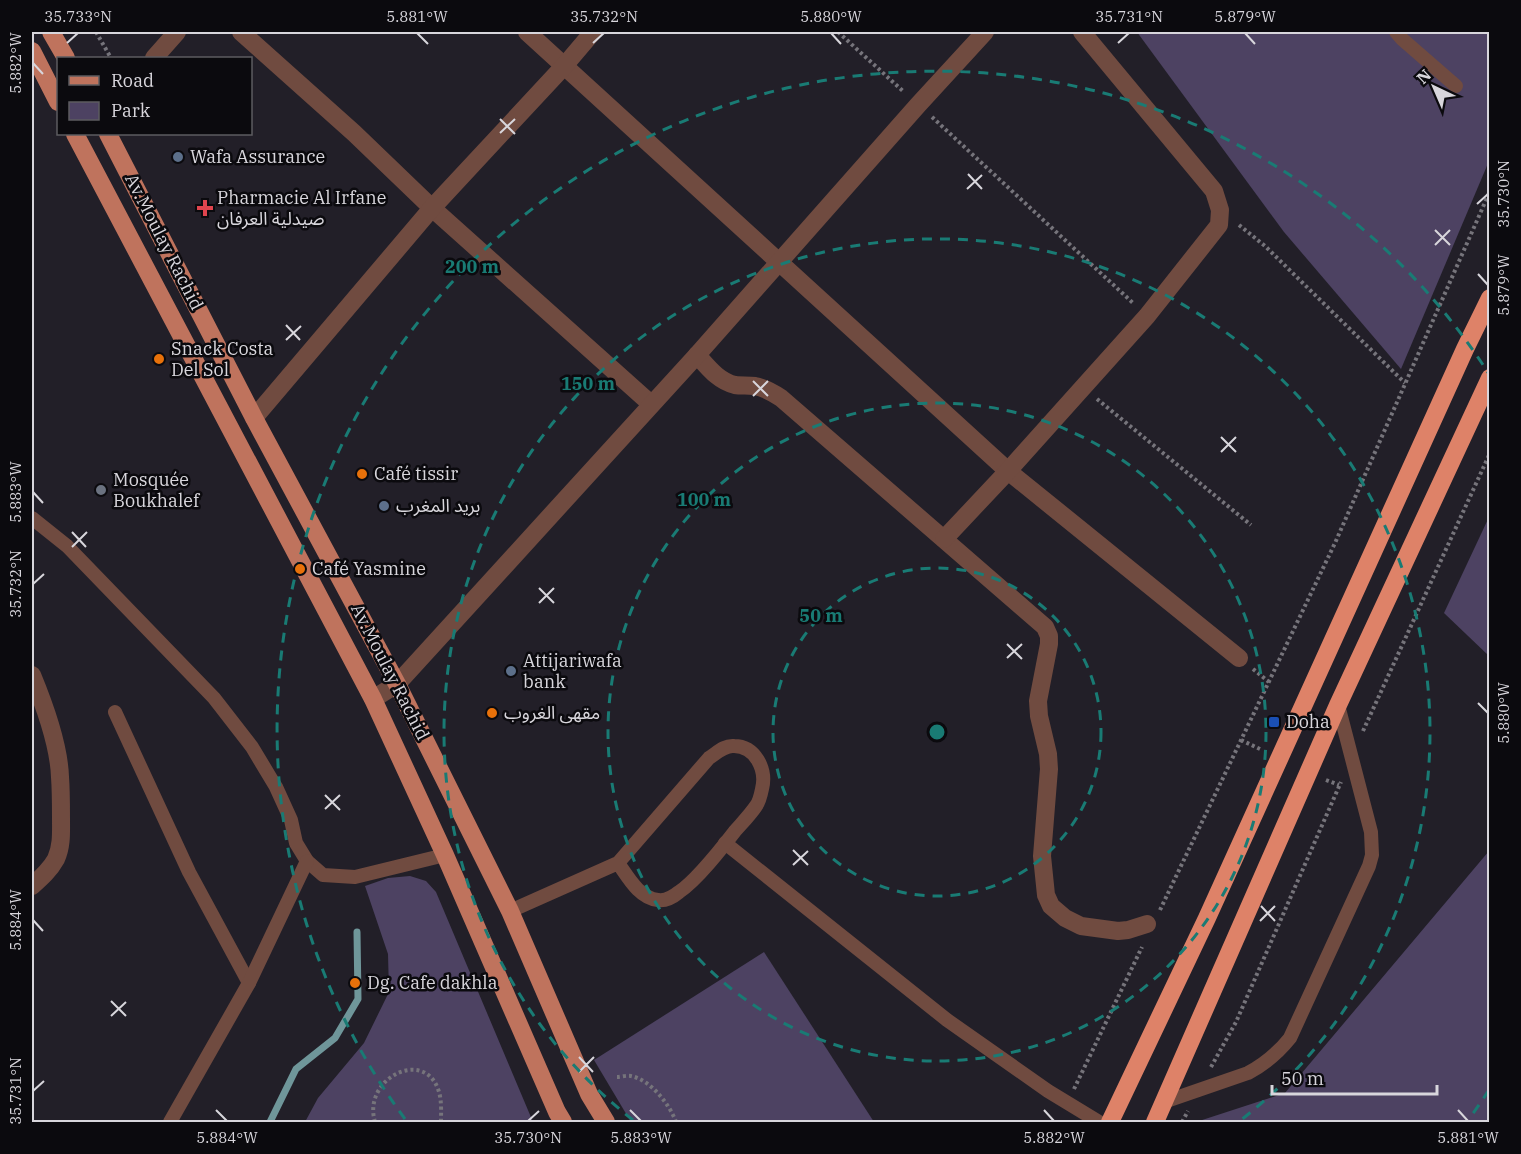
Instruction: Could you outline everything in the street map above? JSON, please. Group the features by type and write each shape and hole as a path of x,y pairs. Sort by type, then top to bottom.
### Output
{"highway":[{"path":"1110,1122 1226,876 1490,298"},
{"path":"1155,1122 1338,705 1490,378"}],"main road":[{"path":"51,32 65,57"},
{"path":"32,51 57,100"},
{"name":"Av.Moulay Rachid","path":"76,135 373,699 563,1122"},
{"name":"Av.Moulay Rachid","path":"109,135 254,418 397,684 510,911 589,1094 606,1122"}],"street":[{"path":"155,57 177,32"},
{"path":"241,32 354,133 432,208 651,404"},
{"path":"527,32 1008,471 1239,658"},
{"path":"254,418 432,208 565,65 592,32"},
{"path":"373,699 397,684 697,355 985,32"},
{"path":"944,539 1147,316 1219,225 1220,210 1214,191 1083,32"},
{"path":"697,355 711,371 722,379 735,385 756,386 769,390 781,398 1045,627 1049,644 1038,701 1049,769 1042,856 1046,895 1051,906 1065,918 1081,926 1118,931 1128,930 1153,917"},
{"path":"32,675 54,741 61,797 60,845 56,860 32,886"}],"lane":[{"path":"1396,32 1456,86"},
{"path":"32,518 67,546 214,698 252,747 276,787 291,820 296,843 307,861 323,876 355,877 445,855"},
{"path":"1164,1102 1254,1070 1281,1049 1290,1038 1369,866 1372,855 1371,832 1338,705"},
{"path":"115,712 189,872 249,983"},
{"path":"510,911 618,863 709,758 723,748 732,745 746,748 755,755 764,778 756,806 680,892 666,900 657,900 648,896 636,888 618,863"},
{"path":"725,843 947,1020 1048,1091 1099,1122"},
{"path":"170,1122 249,983 307,861"}],"path":[{"path":"96,32 110,57"},
{"path":"838,32 1147,316"},
{"path":"1153,917 1335,543 1490,191"},
{"path":"1220,210 1265,246 1405,383"},
{"path":"1083,387 1251,525"},
{"path":"1182,1122 1236,1022 1352,757 1490,453"},
{"path":"1068,1103 1144,943"},
{"path":"375,1122 374,1100 378,1090 385,1081 395,1075 414,1070 424,1072 432,1078 437,1087 441,1122"},
{"path":"617,1077 630,1076 649,1086 665,1101 676,1122"}],"green space":[{"path":"1137,32 1489,32 1489,161 1401,369 1284,232"},
{"path":"1489,517 1490,656 1444,613"},
{"path":"1489,851 1489,1122 1196,1122 1285,1093"},
{"path":"410,876 426,881 436,892 533,1122 305,1122 318,1098 364,1043 389,992 388,954 365,886 388,878"},
{"path":"764,952 874,1122 631,1122 594,1060"}],"waterway":[{"path":"270,1122 296,1069 335,1038 358,999 357,932"}],"place":[{"name":"Wafa Assurance","path":"178,157"},
{"name":"Pharmacie Al Irfane صيدلية العرفان","path":"205,208"},
{"name":"Snack Costa Del Sol","path":"159,359"},
{"name":"Café tissir","path":"362,474"},
{"name":"Mosquée Boukhalef","path":"101,490"},
{"name":"بريد المغرب","path":"384,506"},
{"name":"Café Yasmine","path":"300,569"},
{"name":"Attijariwafa bank","path":"511,671"},
{"name":"مقهى الغروب","path":"492,713"},
{"name":"Doha","path":"1274,722"},
{"name":"Dg. Cafe dakhla","path":"355,983"}]}
